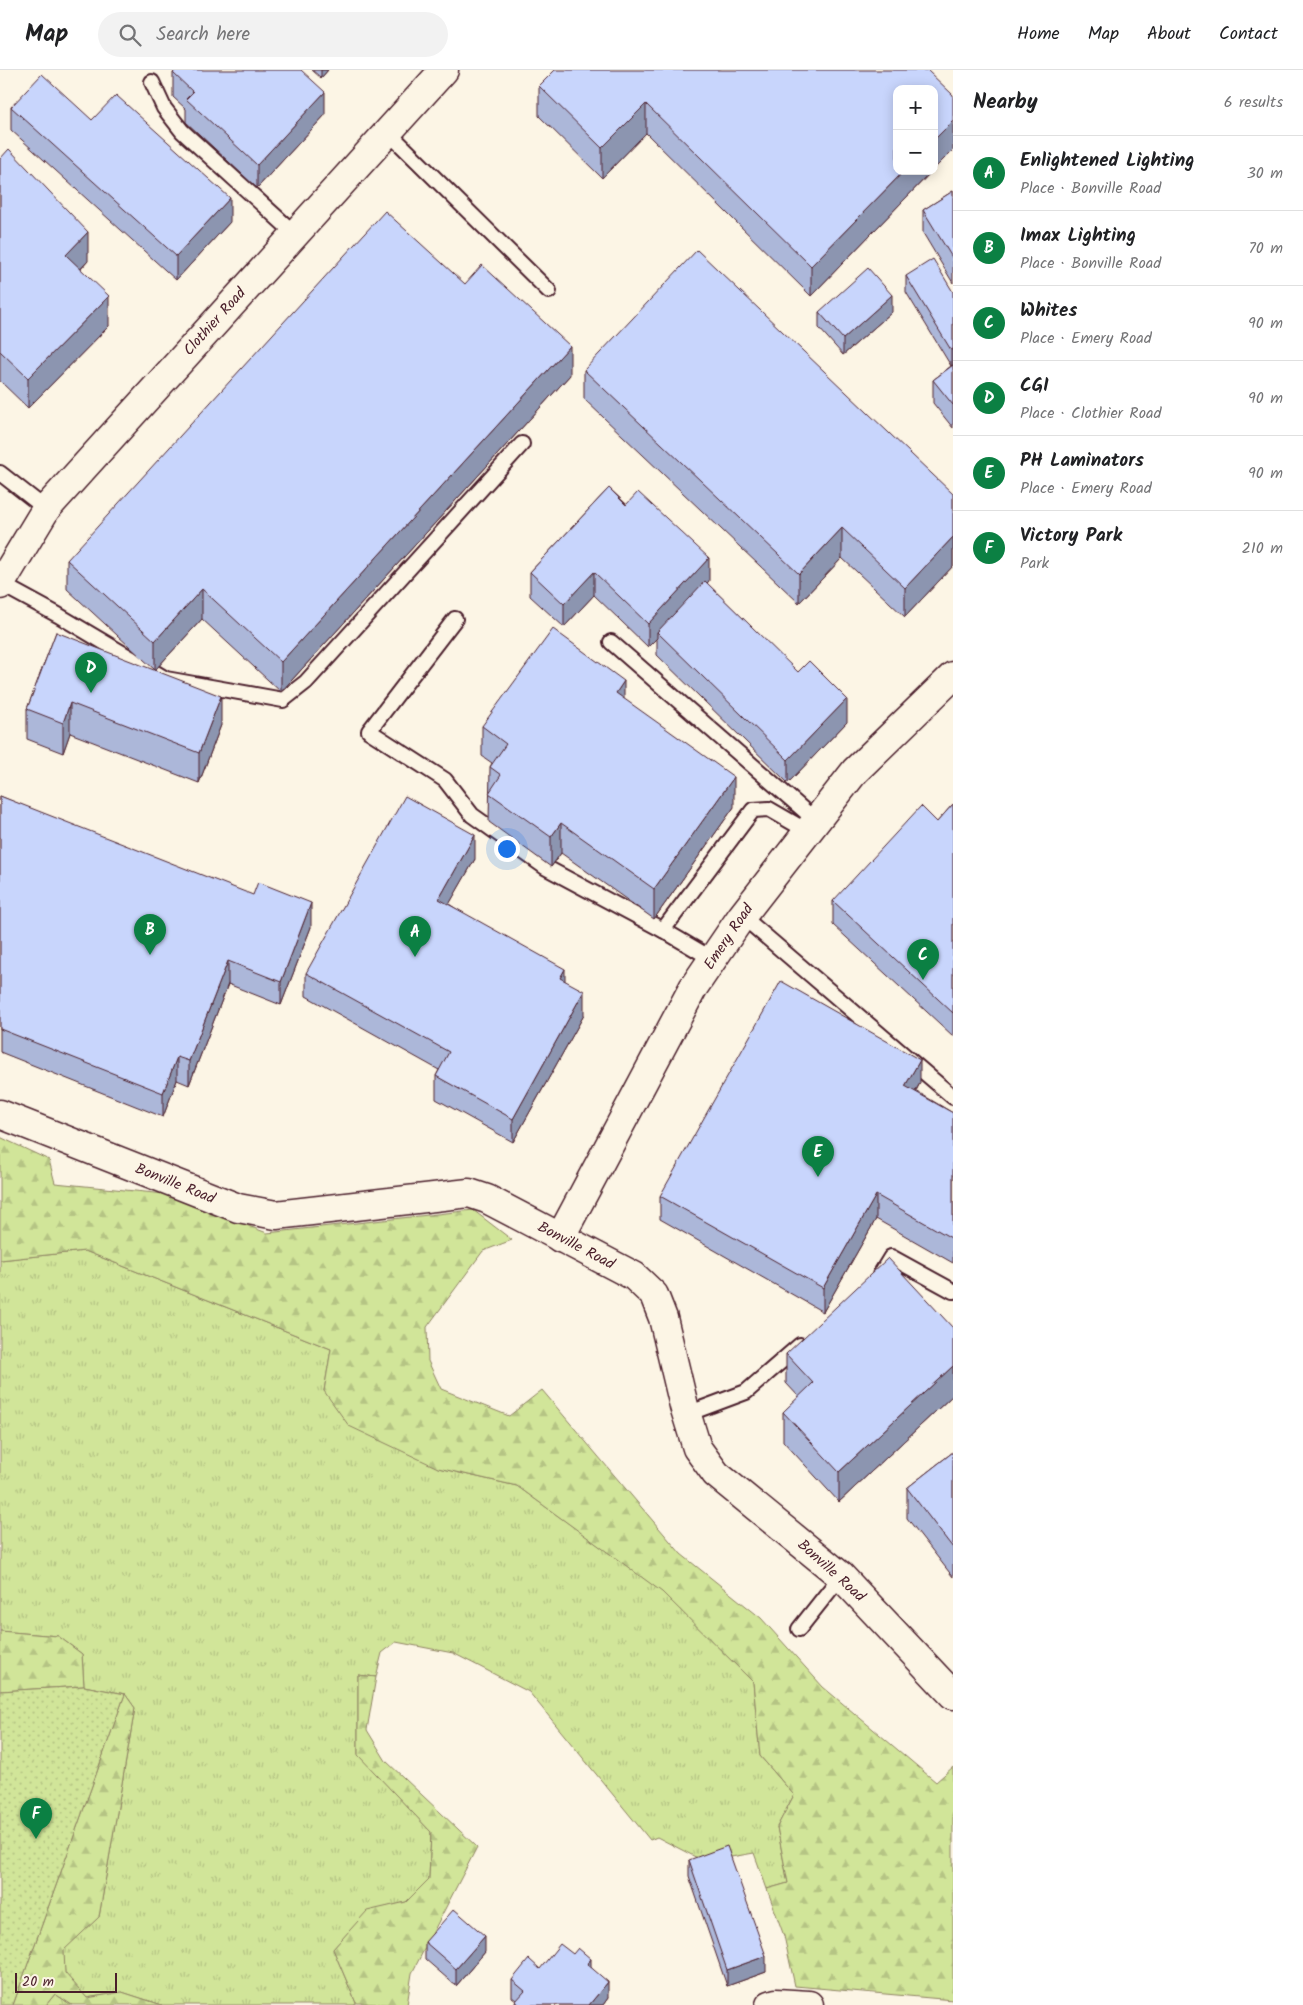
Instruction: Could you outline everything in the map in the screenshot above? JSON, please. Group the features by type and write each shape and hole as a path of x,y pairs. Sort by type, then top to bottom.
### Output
{"street":[{"name":"Clothier Road","path":"0,585 46,509 444,70"},
{"name":"Emery Road","path":"560,1238 694,988 742,916 854,771 953,676"},
{"name":"Bonville Road","path":"0,1114 238,1208 276,1215 469,1193 487,1199 634,1276 654,1296 663,1318 697,1448 716,1474 841,1576 953,1695"},
{"path":"770,2005 776,2003 809,2005"}],"lane":[{"path":"152,82 164,108 182,131 295,234"},
{"path":"388,132 549,291"},
{"path":"0,585 58,614 166,679 283,700 306,682 522,444"},
{"path":"0,473 46,509"},
{"path":"455,619 369,731 446,780 472,815 544,867 663,930 714,960"},
{"path":"611,642 811,825"},
{"path":"663,930 753,810 769,809 811,825"},
{"path":"742,916 953,1097"},
{"path":"872,1282 879,1276 891,1257 953,1291"},
{"path":"687,1414 746,1392 812,1334"},
{"path":"799,1629 841,1576"}],"green space":[{"path":"0,1137 49,1160 55,1183 165,1194 267,1233 473,1210 512,1240 483,1251 427,1327 428,1361 441,1389 509,1416 542,1390 681,1554 761,1618 823,1687 936,1782 953,1767 953,2000 795,1986 784,1936 767,1889 788,1883 777,1827 794,1795 760,1756 753,1682 662,1592 517,1486 438,1468 349,1426 324,1391 331,1349 85,1251 0,1260"},
{"path":"85,1251 331,1349 324,1391 438,1468 517,1486 663,1592 753,1682 760,1756 794,1795 777,1827 788,1883 767,1889 754,1853 731,1857 711,1865 657,1837 650,1840 529,1692 453,1653 396,1642 382,1653 376,1677 358,1675 358,1754 431,1832 429,1879 406,1902 367,1912 333,1949 356,2003 355,2005 162,2005 122,1992 87,1998 65,1974 63,1950 99,1917 135,1708 125,1694 84,1686 82,1654 58,1636 0,1631 0,1260"},
{"path":"0,1631 58,1636 82,1654 84,1686 0,1691"},
{"path":"358,1675 376,1677 367,1730 386,1761 477,1847 412,1973 407,2005 356,2003 333,1949 367,1911 406,1902 429,1879 431,1832 358,1755"},
{"path":"84,1686 125,1694 13,2005 0,2005 0,1691"},
{"path":"125,1694 135,1708 99,1917 64,1950 65,1973 87,1998 122,1992 162,2005 72,2005 55,1994 46,2005 13,2005"},
{"path":"55,1994 72,2005 46,2005"}],"building":[{"path":"176,70 301,70 325,92 257,165 186,99 193,92 173,73"},
{"path":"555,70 927,70 953,95 953,121 938,136 938,85 893,85 893,175 900,175 811,266 646,104 602,148 539,86"},
{"path":"42,74 92,120 116,95 230,198 176,256 11,107"},
{"path":"9,149 88,232 66,255 109,296 28,378 0,351 0,159"},
{"path":"953,191 953,259 923,210"},
{"path":"385,211 465,284 482,265 570,346 281,662 202,589 155,641 67,560"},
{"path":"697,250 953,494 953,537 905,588 842,528 799,574 584,370"},
{"path":"933,259 953,292 953,349 951,350 906,276"},
{"path":"868,268 892,295 843,339 819,312"},
{"path":"953,365 953,405 933,380"},
{"path":"609,488 626,505 638,492 709,558 648,624 594,572 564,604 530,572"},
{"path":"705,581 798,672 809,661 847,699 788,760 657,632"},
{"path":"553,629 624,681 616,693 734,777 654,889 561,823 551,837 489,793 501,775 490,767 506,744 482,726"},
{"path":"56,632 221,696 199,753 70,703 63,723 27,709"},
{"path":"0,796 253,895 258,882 311,903 281,982 228,961 189,1061 177,1057 163,1093 0,1029"},
{"path":"405,796 475,835 439,899 565,969 560,978 584,991 513,1119 436,1076 449,1052 306,973"},
{"path":"953,804 953,1013 833,901 921,806 937,822"},
{"path":"781,981 920,1060 905,1086 953,1113 953,1239 876,1195 823,1288 660,1196"},
{"path":"888,1258 953,1328 953,1366 839,1472 783,1412 813,1383 786,1354"},
{"path":"953,1452 953,1548 907,1488"},
{"path":"727,1846 766,1956 727,1970 689,1860"},
{"path":"454,1909 485,1936 456,1969 425,1942"},
{"path":"560,1944 573,1954 578,1948 591,1959 587,1964 608,1982 589,2005 520,2005 515,2002 525,1991 512,1980 529,1959 540,1969"}],"place":[{"name":"CGI","path":"91,693"},
{"name":"Imax Lighting","path":"150,955"},
{"name":"Enlightened Lighting","path":"415,957"},
{"name":"Whites","path":"923,980"},
{"name":"PH Laminators","path":"818,1177"},
{"name":"Victory Park","path":"36,1839"}]}
